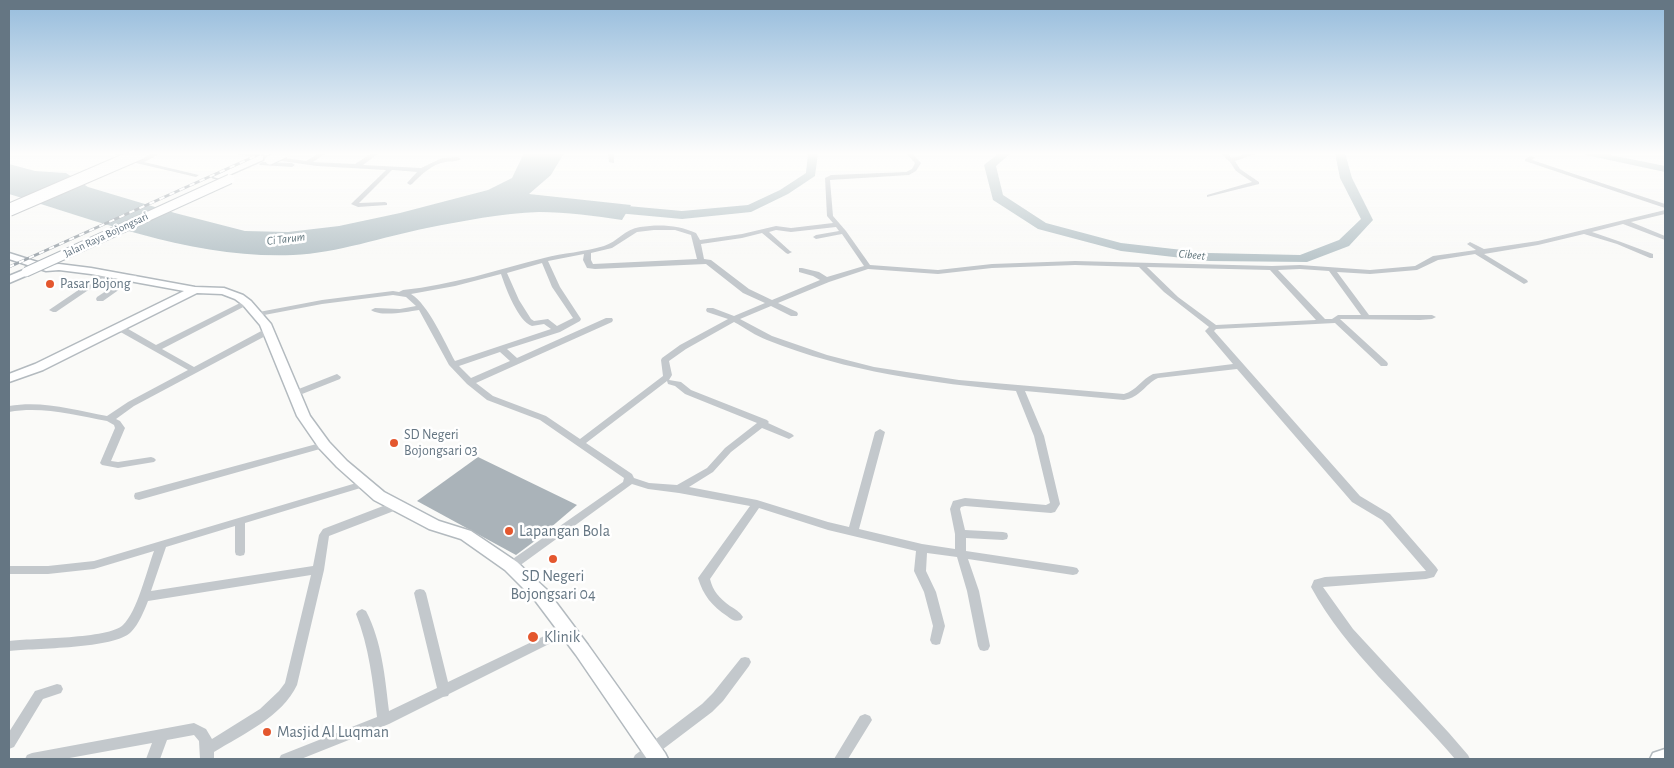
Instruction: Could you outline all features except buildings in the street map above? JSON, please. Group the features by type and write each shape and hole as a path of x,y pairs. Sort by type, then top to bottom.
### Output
{"highway":[{"path":"9,205 51,189"},
{"path":"9,210 59,189"}],"street":[{"name":"Jalan Raya Bojongsari","path":"9,280 15,267 190,189"},
{"name":"Jalan Raya Bojongsari","path":"15,267 206,189"},
{"path":"370,189 354,204 385,204"},
{"path":"829,189 830,216 844,232 868,267"},
{"path":"1209,196 1235,189"},
{"path":"1614,189 1665,206"},
{"path":"580,444 666,378 668,375 664,362 668,357 734,319 826,280 868,267 938,272 992,266 1052,263 1300,267 1370,272 1403,270 1422,267 1432,259 1481,253 1586,232 1665,212"},
{"path":"1624,222 1665,238"},
{"path":"697,242 776,228 792,230 837,226"},
{"path":"259,314 304,304 432,290 544,260 608,247 621,240 626,233 641,229 684,229 694,234 701,261"},
{"path":"764,231 788,252"},
{"path":"816,237 844,232"},
{"path":"1586,232 1650,256"},
{"path":"1470,244 1524,282"},
{"path":"588,252 587,260 590,266 595,267 701,261 713,264 746,291 794,314"},
{"path":"453,365 557,330 578,318 556,287 544,260"},
{"path":"1141,265 1156,283 1173,298 1214,327"},
{"path":"15,267 46,268 59,266 133,277 195,290 224,292 239,297 248,303 259,314 304,416 324,445 363,484 395,506 434,525 466,535 510,566 540,594 656,755"},
{"path":"1272,268 1322,321"},
{"path":"1331,269 1367,318"},
{"path":"802,270 816,274 826,280"},
{"path":"503,271 510,292 517,300 528,322 532,324 548,322 557,330"},
{"path":"53,310 108,274"},
{"path":"100,299 133,277"},
{"path":"9,378 120,328 195,290"},
{"path":"393,293 408,295 413,298 421,307 453,365 490,398 543,418 628,476 630,480 648,486 679,489 757,504 812,522 922,548 1073,571"},
{"path":"157,348 248,303"},
{"path":"375,310 400,312 421,307"},
{"path":"710,310 734,319 768,338 824,357 866,368 913,377 1020,389 1124,398 1134,395 1148,380 1156,376 1239,366"},
{"path":"1432,317 1338,317 1336,320 1214,327 1210,329 1210,333 1356,499 1386,517 1432,570 1430,574 1426,575 1325,581 1318,583 1317,586 1358,643 1438,728 1462,759"},
{"path":"470,382 610,320"},
{"path":"1336,320 1384,364"},
{"path":"120,328 194,370"},
{"path":"109,419 130,404 268,332"},
{"path":"501,348 516,362"},
{"path":"294,394 337,377"},
{"path":"671,382 688,392 762,420 764,422 763,425"},
{"path":"984,646 973,591 961,554 960,534 955,509 960,502 1046,509 1051,509 1054,504 1039,436 1020,389"},
{"path":"9,409 22,406 109,419 117,422 120,428 105,463 118,465 151,460"},
{"path":"763,425 789,436"},
{"path":"679,489 710,470 728,450 763,425"},
{"path":"853,532 880,432"},
{"path":"139,496 324,445"},
{"path":"510,566 630,480"},
{"path":"9,570 48,570 82,567 363,484"},
{"path":"737,617 716,602 707,591 704,578 757,504"},
{"path":"32,759 198,730 202,734 208,753 261,715 285,694 291,685 324,536 327,532 395,506"},
{"path":"240,520 240,552"},
{"path":"960,534 1003,536"},
{"path":"9,646 91,639 120,634 128,626 144,597 161,545"},
{"path":"922,548 920,572 930,592 939,626 936,640"},
{"path":"144,597 318,570"},
{"path":"420,593 444,692"},
{"path":"362,614 371,634 378,666 384,720"},
{"path":"286,759 384,720 567,630"},
{"path":"640,759 656,755 707,708 745,662"},
{"path":"9,743 38,695 57,689"},
{"path":"841,759 865,720"},
{"path":"153,759 162,735"},
{"path":"1660,759 1665,758"}],"water":[{"name":"Ci Tarum","path":"9,189 94,189 175,213 245,231 288,232 339,226 400,213 488,190 535,189 529,194 631,205 622,220 560,213 511,214 427,228 310,254 257,255 185,245 113,227 9,194"}],"waterway":[{"name":"Cibeet","path":"606,208 682,215 751,208 789,189"},
{"name":"Cibeet","path":"995,189 997,197 1042,226 1121,247 1209,257 1302,259 1344,243 1367,220 1351,189"}],"railway":[{"path":"9,267 182,189"}],"place":[{"name":"Pasar Bojong","path":"50,284"},
{"name":"SD Negeri Bojongsari 03","path":"394,443"},
{"name":"Lapangan Bola","path":"509,531"},
{"name":"SD Negeri Bojongsari 04","path":"553,559"},
{"name":"Klinik","path":"533,637"},
{"name":"Masjid Al Luqman","path":"267,732"}]}
